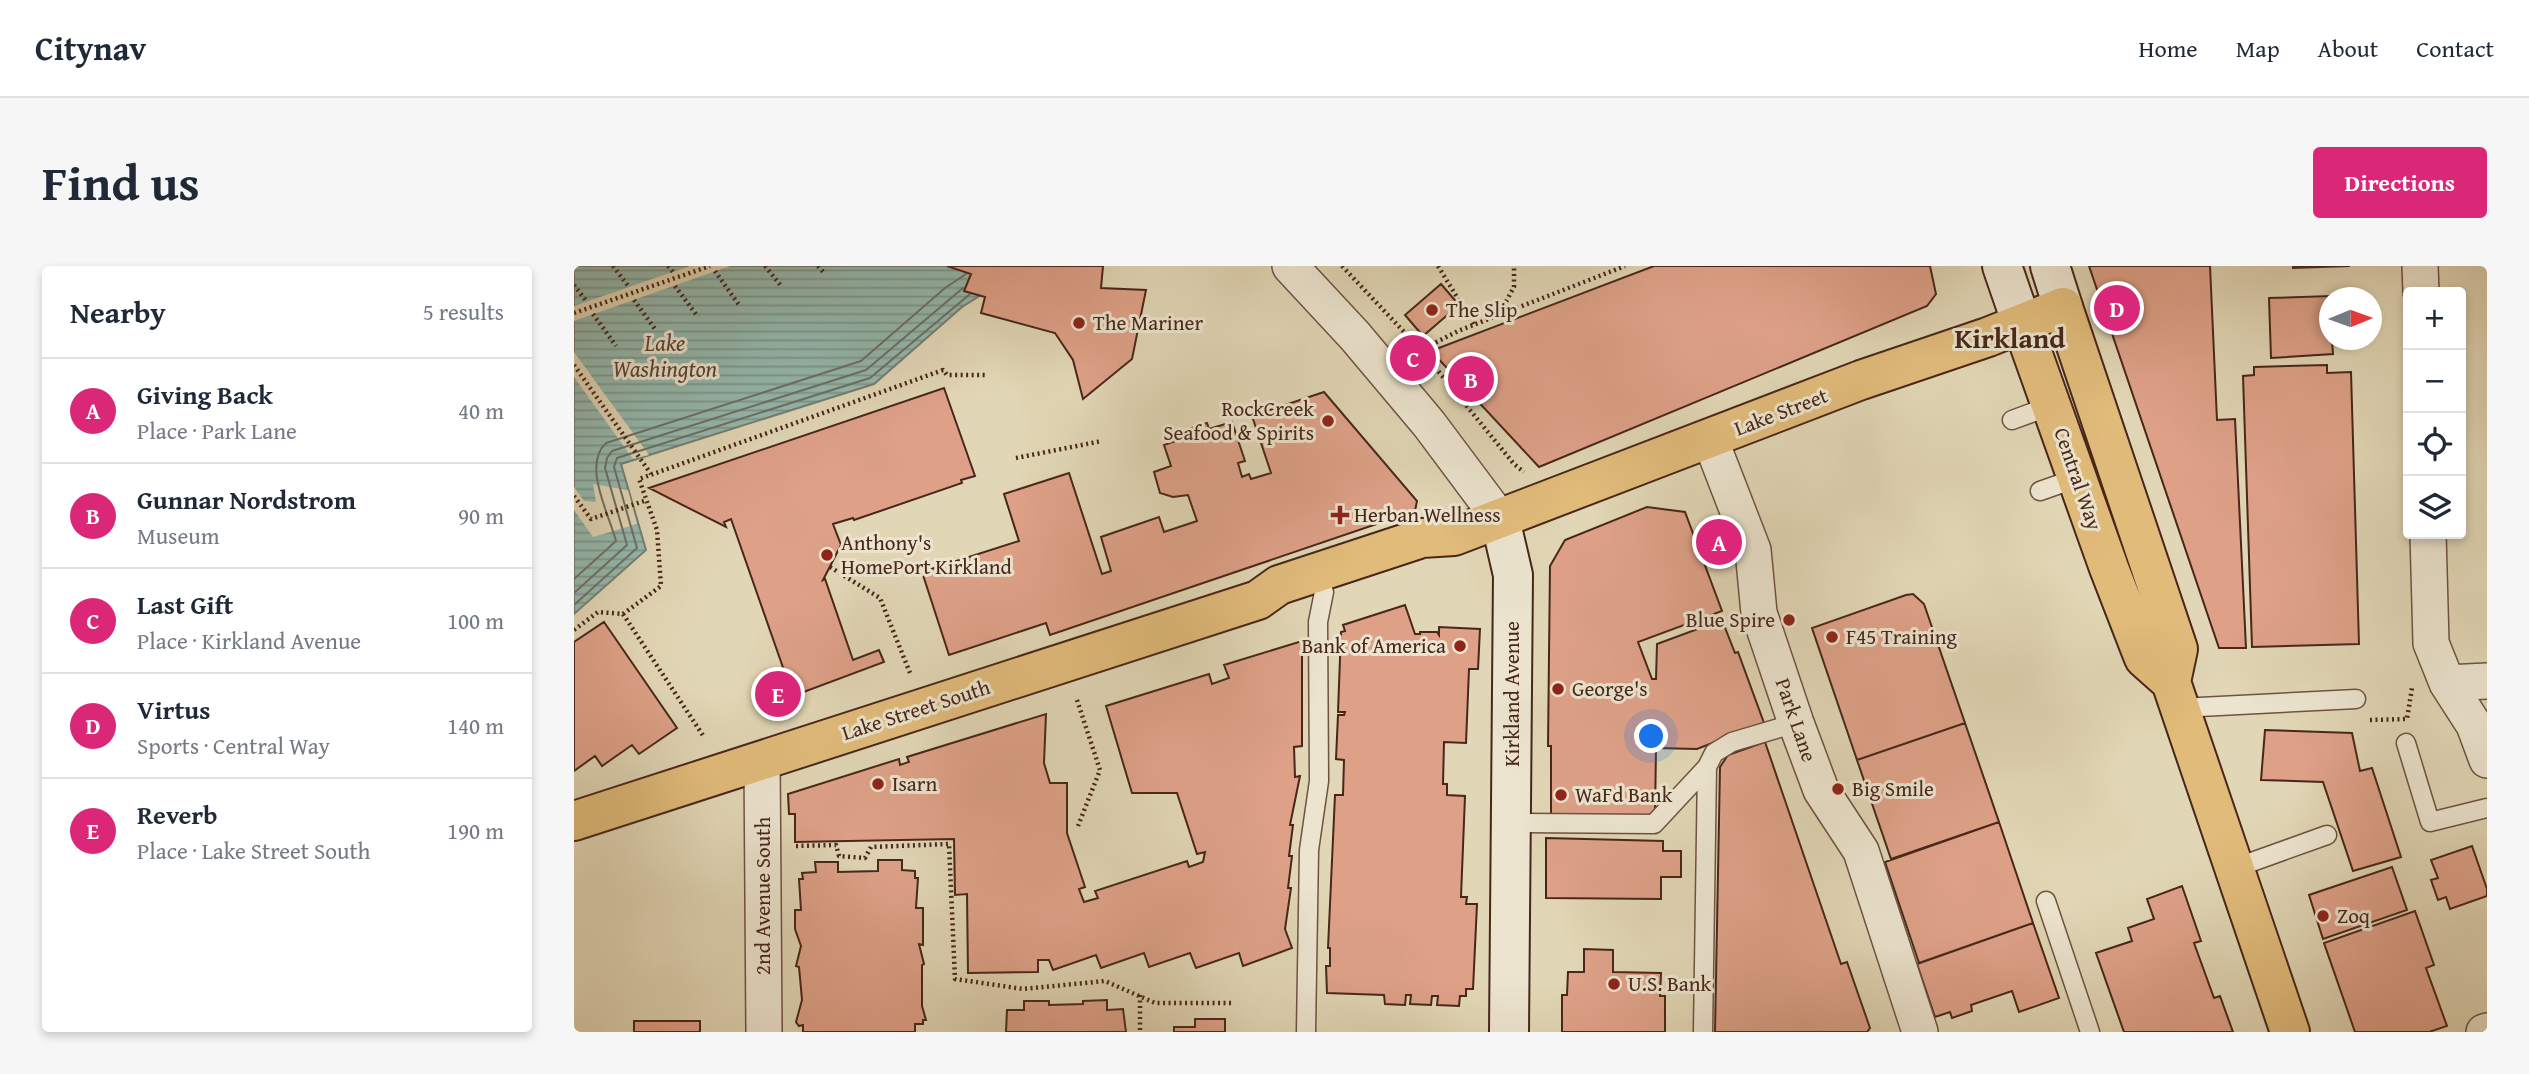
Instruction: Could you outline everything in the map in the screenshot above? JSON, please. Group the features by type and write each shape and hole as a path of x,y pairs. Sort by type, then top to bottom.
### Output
{"main road":[{"name":"Central Way","path":"2002,266 2109,568 2144,658 2176,695"},
{"name":"Central Way","path":"2050,266 2178,649 2176,695 2290,1032"},
{"name":"Lake Street","path":"1500,519 1861,380 2063,307"},
{"name":"Lake Street South","path":"574,821 1258,600 1279,585 1422,538 1454,536 1500,519"},
{"name":"Kirkland Avenue","path":"1500,519 1513,575 1509,1032"},
{"name":"Lake Street South","path":"1258,600 1285,603 1324,592 1428,556 1454,536"},
{"path":"2109,568 2117,565 2135,569 2154,581"}],"street":[{"name":"Kirkland Avenue","path":"1290,266 1355,336 1429,424 1500,519"},
{"path":"2420,266 2421,287"},
{"name":"Park Lane","path":"1710,439 1752,550 1759,613 1796,723 1821,790 1861,851 1920,1032"},
{"path":"2428,539 2431,643 2447,683 2474,725 2487,760"},
{"path":"2447,683 2487,681"},
{"name":"2nd Avenue South","path":"762,761 764,1032"}],"lane":[{"path":"2012,420 2053,405"},
{"path":"2040,491 2077,478"},
{"path":"1306,1032 1309,850 1319,781 1318,622 1324,592"},
{"path":"2176,695 2356,698"},
{"path":"1511,823 1654,824 1707,767 1714,753 1732,743 1796,723"},
{"path":"2406,743 2430,821 2487,808"},
{"path":"1703,1032 1707,767"},
{"path":"2235,868 2327,835"},
{"path":"2046,901 2090,1032"}],"path":[{"path":"613,266 629,288"},
{"path":"668,266 673,272"},
{"path":"574,313 709,266"},
{"path":"765,266 782,287"},
{"path":"818,266 824,273"},
{"path":"1342,266 1421,349 1514,464 1530,478"},
{"path":"1438,266 1474,325"},
{"path":"1498,316 1514,287 1514,266"},
{"path":"1421,349 1614,268 1625,266"},
{"path":"715,271 739,305"},
{"path":"574,285 586,302"},
{"path":"675,286 698,317"},
{"path":"634,300 654,329"},
{"path":"593,314 616,346"},
{"path":"574,365 651,474"},
{"path":"574,629 598,612 623,614 661,586 657,530 639,479 943,370 947,375 985,375"},
{"path":"1016,458 1102,441"},
{"path":"574,496 591,519 647,500"},
{"path":"830,567 880,598 910,673"},
{"path":"623,614 704,737"},
{"path":"1077,700 1101,770 1078,826"},
{"path":"787,846 836,845 839,856 865,858 871,847 949,844 955,979 1023,989 1105,981 1155,1003 1232,1003"},
{"path":"1140,995 1140,1032"}],"water":[{"name":"Lake Washington","path":"574,266 1027,266 962,307 874,384 621,464 646,550 574,614"}],"pier":[{"path":"690,266 730,266 574,321 574,306"},
{"path":"574,352 649,455 633,459 574,377"},
{"path":"593,484 628,490 637,524 593,537 574,510 574,487 584,501 596,502"}],"building":[{"name":"The Mariner","path":"947,266 1103,266 1101,288 1146,290 1132,359 1083,399 1073,360 1055,333 981,313 985,297 964,291 971,274"},
{"path":"1654,266 1930,266 1936,294 1927,306 1539,467 1431,351"},
{"path":"2089,266 2210,266 2217,420 2235,419 2246,648 2219,648"},
{"path":"2293,266 2350,266 2293,268"},
{"name":"The Slip","path":"1441,284 1459,305 1423,336 1405,315"},
{"path":"2319,296 2319,350 2333,350 2333,354 2271,358 2269,298"},
{"path":"2327,365 2327,373 2351,372 2359,644 2252,647 2243,376 2254,375 2254,367"},
{"path":"944,388 975,476 961,480 962,483 854,520 853,518 833,524 841,545 823,580 825,579 853,660 879,650 884,662 793,696 731,519 724,522 726,527 649,488"},
{"path":"1324,392 1417,501 1415,511 1050,635 1046,623 949,655 922,572 1019,541 1004,494 1069,473 1102,574 1111,571 1101,537 1159,517 1164,532 1197,521 1188,495 1173,497 1160,493 1154,472 1171,466 1164,445 1181,439 1180,432 1207,423 1209,429 1232,422 1245,461 1238,463 1242,477 1249,474 1251,479 1271,473 1252,416"},
{"path":"1647,507 1685,512 1722,611 1638,642 1652,679 1656,679 1657,644 1722,620 1735,653 1738,652 1764,723 1697,749 1656,748 1655,816 1551,814 1551,746 1548,746 1550,566 1565,540"},
{"path":"1913,594 1924,604 1965,723 1857,760 1812,628"},
{"path":"1405,605 1415,634 1437,632 1439,635 1439,627 1480,629 1478,669 1469,669 1466,743 1444,742 1443,784 1447,784 1447,795 1465,796 1461,897 1467,897 1466,904 1477,904 1473,989 1466,989 1466,996 1460,996 1459,1006 1437,1005 1438,996 1432,996 1431,1005 1410,1004 1411,995 1406,995 1405,1005 1385,1004 1384,995 1327,993 1335,795 1343,795 1344,760 1336,759 1338,715 1344,715 1345,712 1338,712 1341,632 1345,631 1343,625"},
{"path":"604,622 677,728 639,754 632,745 602,766 595,756 574,771 574,642"},
{"path":"1302,641 1302,746 1294,747 1295,777 1300,776 1290,825 1293,825 1288,888 1291,888 1285,929 1292,948 1243,966 1239,953 1196,968 1190,953 1149,967 1144,953 1101,968 1096,955 1053,970 1049,960 1038,960 1038,972 968,973 967,894 955,895 954,839 795,842 795,814 789,814 788,794 899,759 900,765 909,762 907,757 1046,714 1044,763 1050,783 1067,783 1067,833 1085,887 1079,889 1084,902 1098,898 1095,891 1187,861 1189,867 1203,862 1205,852 1197,854 1177,793 1132,793 1106,706 1209,674 1212,684 1229,678 1224,665"},
{"path":"1965,723 1999,822 1891,859 1857,760"},
{"path":"2265,730 2352,733 2360,771 2372,768 2401,857 2353,871 2323,782 2261,780"},
{"path":"1765,742 1841,964 1847,962 1870,1028 1867,1032 1715,1032 1720,767 1728,755"},
{"path":"1999,822 2033,923 1919,963 1885,862"},
{"path":"1546,838 1663,841 1663,851 1681,851 1681,877 1661,877 1661,899 1546,898"},
{"path":"2472,846 2487,896 2450,909 2446,897 2438,900 2431,880 2438,878 2431,860"},
{"path":"878,860 902,860 902,870 915,871 915,878 918,878 916,908 923,908 923,945 919,944 924,964 922,1006 926,1020 923,1020 923,1024 915,1024 915,1032 803,1032 803,1025 799,1026 796,1022 802,1000 799,967 796,966 801,946 795,929 795,910 801,910 799,879 803,879 802,873 816,872 815,862 838,862 838,872 878,871"},
{"path":"2392,867 2407,910 2323,939 2309,895"},
{"path":"2182,886 2201,941 2194,943 2214,998 2220,996 2233,1032 2124,1032 2096,953 2132,941 2128,928 2154,919 2147,899"},
{"path":"2415,911 2434,965 2426,968 2447,1026 2429,1032 2355,1032 2324,943"},
{"path":"2033,923 2059,998 2019,1012 2012,991 1971,1005 1972,1011 1952,1018 1950,1012 1935,1017 1917,964"},
{"name":"U.S. Bank","path":"1584,949 1613,950 1613,972 1661,973 1660,996 1665,996 1665,1032 1562,1032 1562,995 1567,995 1568,972 1584,972"},
{"path":"1107,1000 1107,1010 1123,1009 1126,1032 1006,1032 1007,1010 1024,1010 1024,1001 1049,1001 1049,1005"},
{"path":"1195,1019 1225,1019 1225,1032 1174,1032 1174,1027 1195,1027"},
{"path":"634,1021 700,1021 700,1032 634,1032"}],"place":[{"name":"Virtus","path":"2117,308"},
{"name":"The Slip","path":"1432,310"},
{"name":"The Mariner","path":"1079,323"},
{"name":"Last Gift","path":"1413,358"},
{"name":"Gunnar Nordstrom","path":"1471,379"},
{"name":"RockCreek Seafood & Spirits","path":"1328,421"},
{"name":"Herban Wellness","path":"1340,515"},
{"name":"Giving Back","path":"1719,542"},
{"name":"Anthony's HomePort Kirkland","path":"827,555"},
{"name":"Blue Spire","path":"1789,620"},
{"name":"F45 Training","path":"1832,637"},
{"name":"Bank of America","path":"1460,646"},
{"name":"George's","path":"1558,689"},
{"name":"Reverb","path":"778,694"},
{"name":"Isarn","path":"878,784"},
{"name":"Big Smile","path":"1838,789"},
{"name":"WaFd Bank","path":"1561,795"},
{"name":"Zoq","path":"2323,916"},
{"name":"U.S. Bank","path":"1614,984"}],"district":[{"name":"Kirkland","path":"2010,338"}]}
